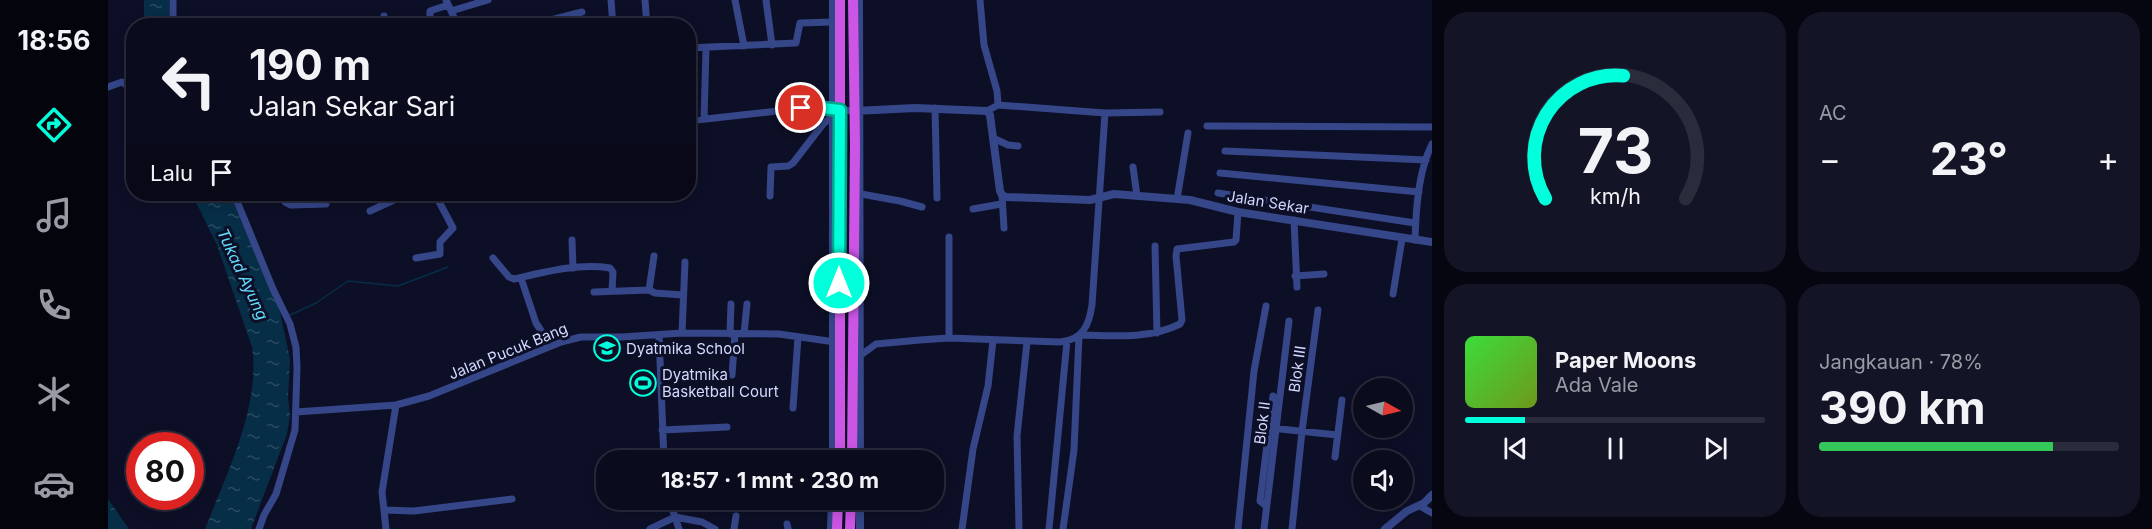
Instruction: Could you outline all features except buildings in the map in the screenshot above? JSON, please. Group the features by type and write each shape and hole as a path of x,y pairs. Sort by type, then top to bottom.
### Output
{"highway":[{"path":"840,0 835,112 836,342 840,450"},
{"path":"852,450 857,277 857,111 853,0"},
{"path":"839,416 853,414"},
{"path":"837,529 838,510"},
{"path":"850,529 851,510"}],"street":[{"path":"173,0 173,18"},
{"path":"429,18 430,11 448,5 488,0"},
{"path":"612,0 613,18"},
{"path":"645,0 646,18"},
{"path":"735,0 744,46"},
{"path":"766,0 772,45"},
{"path":"770,196 771,167 788,166 793,163 835,112 833,0"},
{"path":"859,0 857,111 861,194 857,277 861,355 860,450"},
{"path":"980,0 984,45 998,91 998,105"},
{"path":"559,18 582,12"},
{"path":"696,48 796,43 800,23 833,22"},
{"path":"704,119 706,48"},
{"path":"108,87 122,82 126,85"},
{"path":"696,120 814,107 835,112 935,108 987,111 998,105 1105,113 1160,112"},
{"path":"935,108 937,198"},
{"path":"987,111 990,115 1004,228"},
{"path":"1063,529 1074,450 1080,335 1088,325 1092,305 1105,113"},
{"path":"1207,126 1432,127"},
{"path":"1178,199 1188,133"},
{"path":"993,138 1008,145 1018,146"},
{"path":"1415,240 1419,192 1432,144"},
{"path":"1225,151 1426,160"},
{"path":"1133,167 1137,196"},
{"path":"1220,173 1419,192"},
{"path":"1218,193 1415,223"},
{"path":"861,194 922,207"},
{"name":"Jalan Sekar","path":"1002,199 1080,200 1110,194 1178,199 1201,202 1238,212 1432,242"},
{"path":"973,209 1002,199"},
{"path":"237,201 290,324 296,354 295,430 276,494 259,529"},
{"path":"284,201 291,205 326,204"},
{"path":"370,211 392,201"},
{"path":"416,258 440,254 440,242 453,228 439,201"},
{"path":"861,355 876,344 949,338 1027,342 1067,341 1080,335 1118,336 1157,333 1178,325 1182,320 1177,249 1234,243 1238,212"},
{"path":"1294,220 1297,287"},
{"path":"949,237 949,338"},
{"path":"1393,294 1402,239"},
{"path":"572,240 573,268"},
{"path":"1155,246 1157,333"},
{"path":"649,290 654,256"},
{"path":"493,258 509,277 514,279 551,270 610,268 613,272 612,291"},
{"path":"682,333 685,262"},
{"path":"1296,276 1324,274"},
{"path":"521,278 536,323 551,346"},
{"path":"594,292 649,290 655,293 683,296"},
{"path":"731,304 732,375"},
{"path":"744,334 747,304"},
{"path":"1238,529 1254,371 1266,306"},
{"name":"Blok III","path":"1292,529 1318,310"},
{"name":"Blok II","path":"1264,529 1272,428 1289,321"},
{"name":"Jalan Pucuk Bang","path":"297,412 396,405 429,396 551,346 581,337 682,333 744,334 798,336 836,342"},
{"path":"659,335 663,450"},
{"path":"793,408 798,336"},
{"path":"962,529 973,449 987,386 993,340"},
{"path":"1049,529 1067,341"},
{"path":"833,450 836,342"},
{"path":"1019,529 1017,436 1027,342"},
{"path":"1273,396 1272,428 1337,435"},
{"path":"1335,457 1341,400"},
{"path":"386,529 382,492 396,405"},
{"path":"662,430 727,427"},
{"path":"1390,527 1407,511 1420,506 1432,495"},
{"path":"384,510 414,511 512,499"},
{"path":"1420,506 1432,513"},
{"path":"673,510 679,529"},
{"path":"831,529 832,510"},
{"path":"860,510 860,529"},
{"path":"734,529 736,516"},
{"path":"650,529 675,517 702,522 715,529"}],"green space":[{"name":"Dyatmika Basketball Court","path":"630,375 655,376 655,391 630,391"}],"water":[{"path":"144,0 169,0 169,18 144,18"},
{"name":"Tukad Ayung","path":"195,201 233,201 280,312 290,359 288,397 290,416 287,434 251,529 205,529 240,440 247,416 253,370 252,347 217,245"},
{"path":"108,499 129,529 108,529"}],"waterway":[{"path":"288,316 316,303 348,281 398,286 448,267"}],"place":[{"name":"Dyatmika School","path":"607,348"},
{"name":"Dyatmika Basketball Court","path":"643,383"}],"route":[{"path":"801,108 840,110 839,283"}]}
